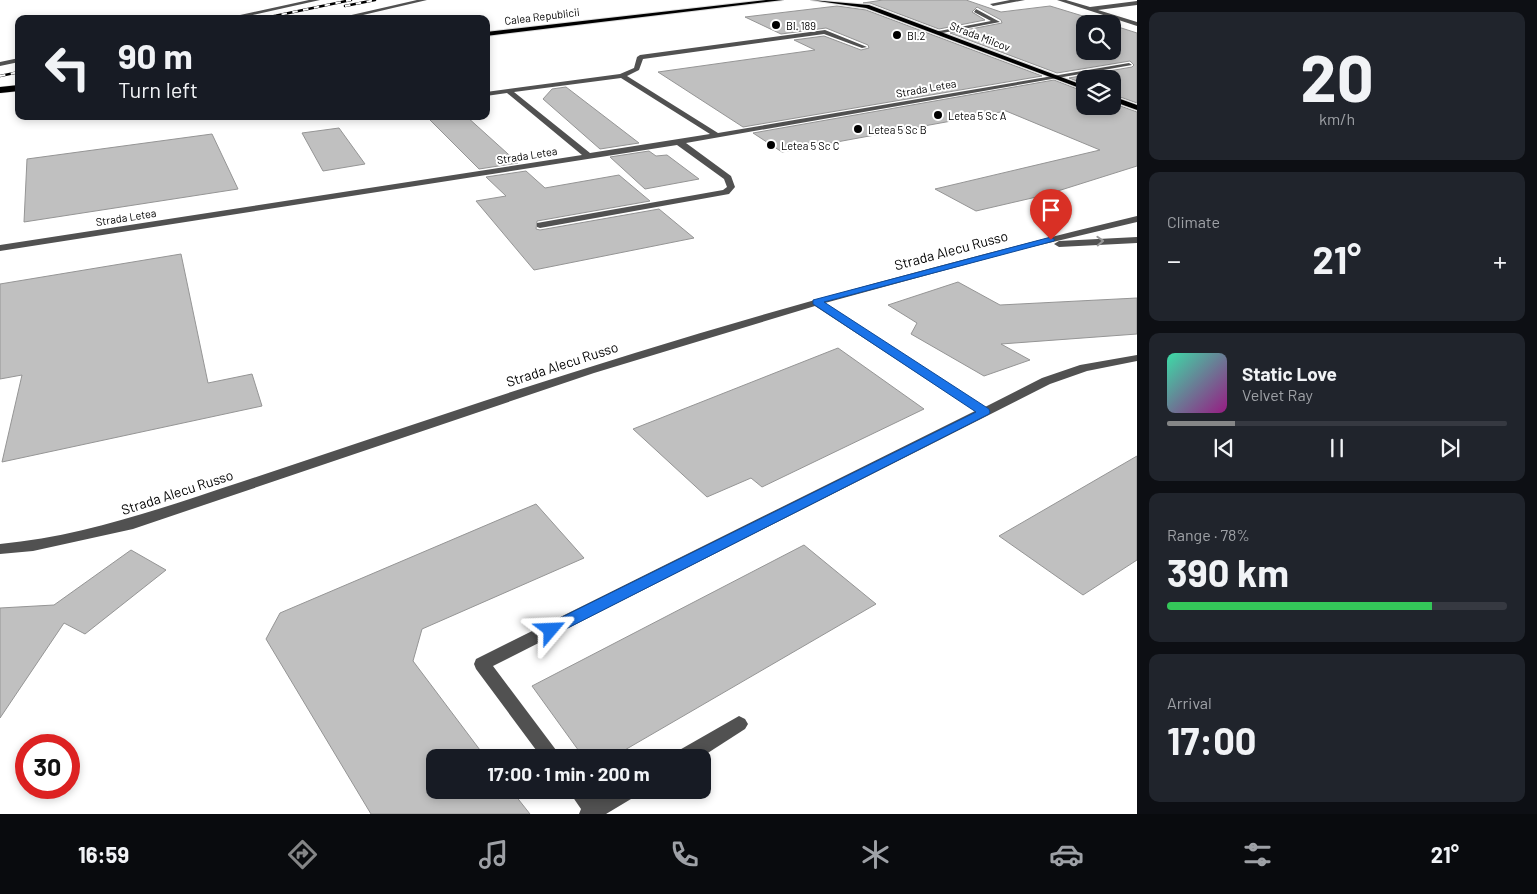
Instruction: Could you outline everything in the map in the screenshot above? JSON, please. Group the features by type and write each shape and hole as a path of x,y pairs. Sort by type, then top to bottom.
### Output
{"main road":[{"name":"Calea Republicii","path":"490,34 780,0"},
{"name":"Strada Milcov","path":"814,0 866,3 1076,85"},
{"path":"0,91 15,89"},
{"path":"1121,102 1137,108"}],"street":[{"path":"244,15 317,0"},
{"path":"355,15 424,0"},
{"path":"993,4 1022,0"},
{"path":"1060,0 1137,24"},
{"path":"1090,10 1137,3"},
{"path":"937,32 997,22 976,11"},
{"path":"490,94 622,76 637,69 640,57 825,32 864,47"},
{"path":"0,56 11,62"},
{"path":"0,64 15,61"},
{"name":"Strada Letea","path":"0,248 718,136 1129,65"},
{"path":"622,76 718,136"},
{"path":"508,92 588,156"},
{"path":"540,225 726,192 731,186 728,178 679,142"},
{"name":"Strada Alecu Russo","path":"0,549 33,546 128,525 590,370 816,302 1016,248 1137,219"},
{"path":"1016,248 1137,240"},
{"path":"816,302 985,412"},
{"path":"546,749 482,664 1046,381 1084,368 1137,358"},
{"path":"698,749 739,724"},
{"path":"583,799 591,812 613,799"}],"building":[{"path":"883,0 966,0 1001,12 1050,6 1080,15 1076,15 1076,60 1121,60 1121,28 1137,33 1137,103 1121,97 1121,70 1115,70 1132,67 1134,65 1130,61 1057,73 950,33 1002,23 1001,20 977,7 972,12 985,20 939,29 870,3 863,3"},
{"path":"837,6 866,10 1042,76 743,127 658,72 815,50 794,40 824,36 861,50 869,48 868,45 826,28 781,34 745,17"},
{"path":"1054,80 1076,89 1076,115 1121,115 1121,106 1137,112 1137,166 1045,195 976,211 935,189 1100,150 1006,111 782,152 753,133"},
{"path":"566,87 639,143 600,149 543,99 552,89"},
{"path":"430,120 470,120 518,163 479,169"},
{"path":"339,128 365,164 323,171 302,133"},
{"path":"212,134 238,189 24,222 27,159"},
{"path":"649,151 656,156 667,155 699,179 645,189 610,157"},
{"path":"526,171 545,188 619,175 650,201 537,221 536,229 540,230 659,209 694,238 534,270 476,201 506,196 486,177"},
{"path":"181,254 208,383 252,374 262,406 2,462 22,375 0,379 0,284"},
{"path":"958,282 1000,305 1137,298 1137,334 1001,344 1030,360 984,376 911,334 917,323 888,305"},
{"path":"838,348 924,409 762,487 751,478 707,497 633,429"},
{"path":"1137,456 1137,560 1083,595 999,536"},
{"path":"536,504 584,558 422,629 413,661 479,749 426,749 426,799 518,799 530,814 371,814 266,639 280,613"},
{"path":"804,545 876,604 626,749 578,749 532,686"},
{"path":"131,550 166,570 85,634 64,623 0,718 0,608 54,605"}],"railway":[{"path":"279,15 351,0"},
{"path":"345,6 375,0"},
{"path":"0,76 15,73"}],"place":[{"name":"Bl. 189","path":"776,25"},
{"name":"Bl.2","path":"897,35"},
{"name":"Letea 5 Sc A","path":"938,115"},
{"name":"Letea 5 Sc B","path":"858,129"},
{"name":"Letea 5 Sc C","path":"771,145"}],"route":[{"path":"551,630 985,412 816,302 1051,240"}]}
